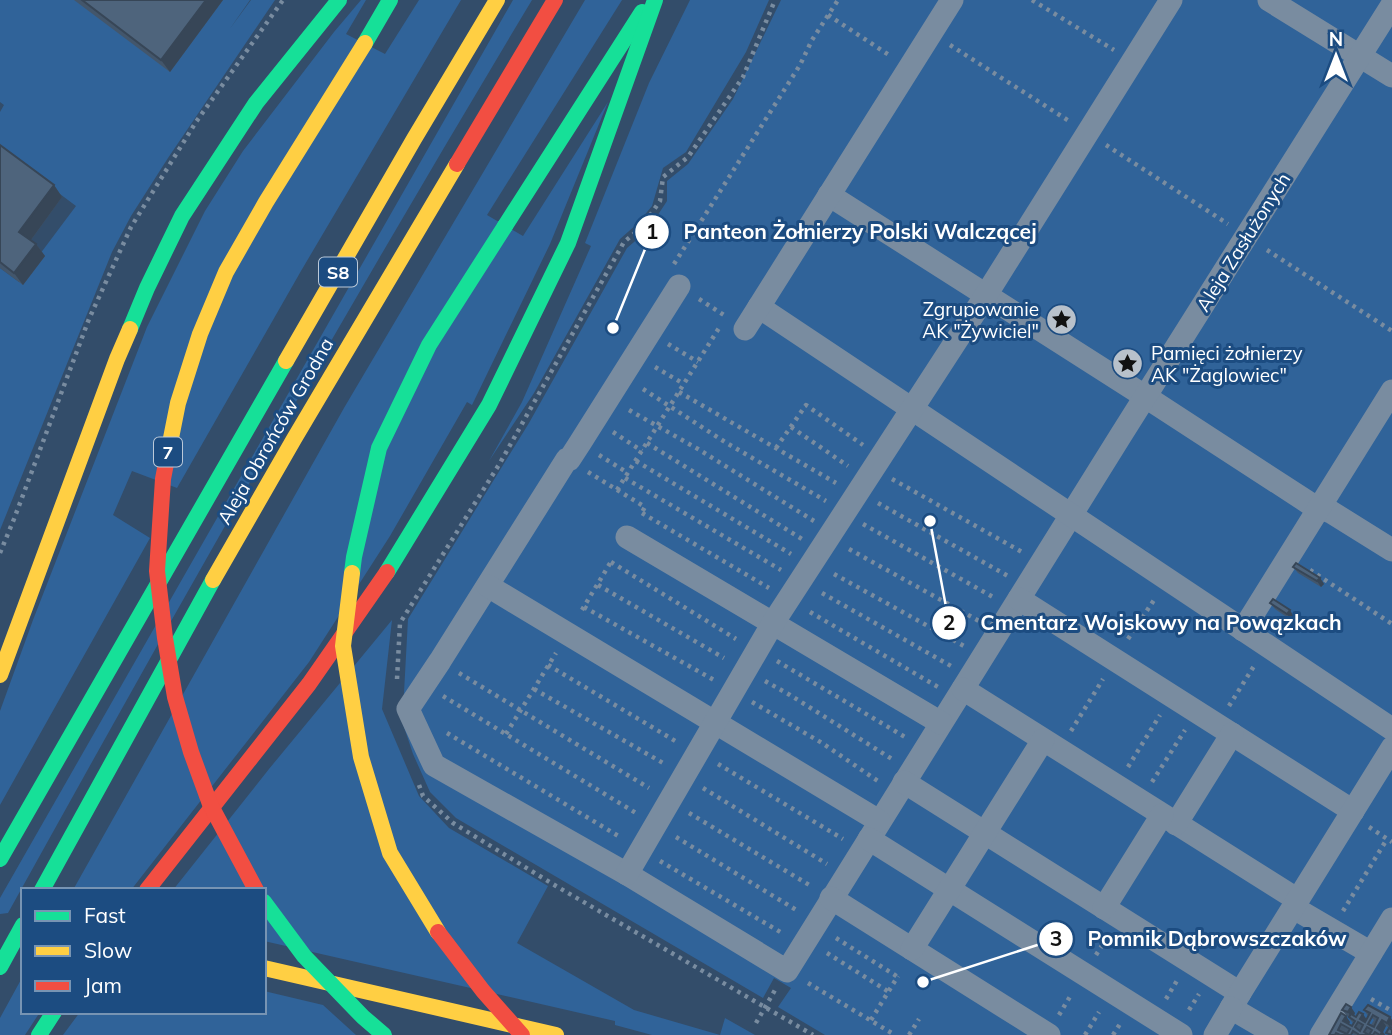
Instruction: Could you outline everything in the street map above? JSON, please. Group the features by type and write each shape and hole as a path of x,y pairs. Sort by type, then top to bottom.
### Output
{"main road":[{"path":"0,674 117,359 182,216 256,103 339,0"},
{"name":"7","path":"255,888 210,804 175,697 157,571 163,479 178,403 200,334 226,272 265,202 390,0"},
{"name":"Aleja Obrońców Grodna","path":"0,859 427,116 497,0"},
{"name":"Aleja Obrońców Grodna","path":"43,888 280,463 555,0"},
{"path":"522,1035 483,991 436,929 390,853 361,757 343,646 354,557 379,448 429,345 649,0"},
{"path":"149,888 309,684 398,557 489,405 568,243 655,0"},
{"path":"266,905 304,956 384,1035"},
{"path":"0,967 21,929"},
{"path":"0,950 21,947"},
{"path":"266,968 556,1035"},
{"path":"39,1035 53,1014"}],"street":[{"path":"745,329 952,0"},
{"path":"627,874 773,623 986,295 1171,0"},
{"path":"1269,0 1392,76"},
{"name":"Aleja Zasłużonych","path":"787,971 1392,5"},
{"path":"829,195 1309,503 1331,512 1392,550"},
{"path":"679,286 408,709 434,765 627,874 787,971"},
{"path":"759,307 1392,729"},
{"path":"1243,630 1392,391"},
{"path":"627,537 942,723"},
{"path":"488,586 715,723 870,837 1179,1033"},
{"path":"1020,598 1353,811"},
{"path":"963,688 1169,819 1331,930 1371,953"},
{"path":"1104,908 1169,819 1225,729"},
{"path":"913,950 1043,740"},
{"path":"1214,1035 1392,748"},
{"path":"904,782 1211,975 1277,1035"},
{"path":"831,898 1049,1035"},
{"path":"1321,1035 1392,919"}],"path":[{"path":"745,329 666,278 838,0"},
{"path":"1032,0 1133,62"},
{"path":"828,15 909,68"},
{"path":"931,33 1392,331"},
{"path":"617,490 719,328"},
{"path":"650,333 698,362"},
{"path":"635,355 684,384"},
{"path":"622,377 799,486 837,525 963,688"},
{"path":"679,392 776,448 963,688"},
{"path":"608,399 837,525 999,632"},
{"path":"776,448 806,405 837,525"},
{"path":"595,420 642,451"},
{"path":"791,427 869,594 983,656"},
{"path":"647,443 711,481 926,558 1020,598"},
{"path":"575,452 626,476 759,556 837,525"},
{"path":"506,734 645,507 617,490 575,452"},
{"path":"636,461 837,525 1020,598"},
{"path":"642,513 837,525 1041,564"},
{"path":"1288,556 1392,624"},
{"path":"611,562 745,644 819,684 925,748"},
{"path":"598,585 790,695 904,782"},
{"path":"584,607 822,743 904,782"},
{"path":"1225,729 1267,646"},
{"path":"440,662 831,898"},
{"path":"548,665 697,754 870,837"},
{"path":"424,685 656,825 889,992"},
{"path":"534,689 684,776 845,875"},
{"path":"1117,786 1171,696"},
{"path":"1140,801 1196,711"},
{"path":"443,730 642,850 898,977"},
{"path":"1331,930 1387,839"},
{"path":"556,886 813,1035"},
{"path":"871,1020 913,950"},
{"path":"756,1023 787,971 895,1035"},
{"path":"1179,1033 1211,975"},
{"path":"909,1035 919,1019"}],"shaded area":[{"path":"0,0 250,0 229,30 251,0 275,0 168,158 131,216 112,252 0,530 0,268 19,282 76,206 0,149 0,112 4,105 0,102"},
{"path":"361,0 366,0 346,34 385,54 419,0 461,0 177,488 132,471 113,515 150,538 0,805 0,711 147,327 205,211 243,151"},
{"path":"513,0 532,0 266,454 8,913 0,914 0,898"},
{"path":"585,0 622,0 487,215 523,236 608,102 550,244 472,405 467,402 390,536 309,662 133,888 74,888 344,408"},
{"path":"690,0 769,0 746,52 686,152 663,168 652,206 620,239 534,393 489,461 522,402 591,246 585,243 649,83"},
{"path":"781,0 1392,0 1392,1035 825,1035 778,1007 791,988 774,978 763,998 456,818 430,792 400,715 403,711 408,619 529,423 627,248 648,230 667,201 667,181 688,164 733,99"},
{"path":"392,620 382,709 419,796 449,828 548,886 517,943 634,1010 720,1035 652,1035 615,1025 615,1021 266,941 266,888 175,888"},
{"path":"21,980 21,1014 39,1014 25,1035 0,1035 0,1018"},
{"path":"266,991 323,1005 356,1035 63,1035 79,1014 266,1014"},
{"path":"725,1018 755,1035 720,1035"}],"building":[{"path":"82,0 206,0 161,60"},
{"path":"0,145 54,185 19,232 36,244 14,273 0,262"},
{"path":"1296,563 1320,578 1317,581 1293,567"},
{"path":"1273,599 1290,610 1287,614 1270,603"},
{"path":"1298,615 1310,623 1308,627 1295,619"},
{"path":"1346,1004 1351,1007 1348,1012 1342,1010"},
{"path":"1368,1005 1390,1017 1387,1023 1382,1020 1377,1028 1382,1032 1380,1035 1375,1032 1373,1035 1369,1035 1358,1035 1353,1031 1351,1035 1329,1035 1341,1013 1346,1016 1343,1021 1352,1026 1355,1021 1349,1017 1351,1014 1356,1017 1359,1012 1363,1014 1360,1019 1365,1022 1370,1013 1364,1010","holes":["1373,1015 1378,1018 1374,1027 1368,1024","1358,1022 1363,1025 1360,1031 1355,1027","1341,1024 1350,1029 1347,1034 1338,1030","1367,1027 1372,1030 1369,1035 1364,1032"]}],"traffic: fast":[{"path":"130,329 182,216 256,103 339,0"},
{"path":"365,43 390,0"},
{"path":"387,572 489,405 568,243 655,0"},
{"path":"505,226 642,12"},
{"path":"352,573 379,448 429,345 505,226"},
{"path":"0,859 286,361"},
{"path":"43,888 213,580"},
{"path":"266,905 304,956 384,1035"},
{"path":"0,967 21,929"},
{"path":"39,1035 53,1014"}],"traffic: slow":[{"path":"286,361 497,0"},
{"path":"168,453 178,403 200,334 226,272 266,202 365,43"},
{"path":"213,580 457,164"},
{"path":"0,675 130,329"},
{"path":"352,573 343,646 361,757 390,853 438,932"},
{"path":"266,968 556,1035"}],"traffic: jam":[{"path":"457,164 555,0"},
{"path":"168,453 163,479 157,571 175,697 210,804 255,888"},
{"path":"149,888 309,684 387,572"},
{"path":"438,932 483,991 522,1035"}],"place":[{"name":"Zgrupowanie AK \"Żywiciel\"","path":"1062,320"},
{"name":"Panteon Żołnierzy Polski Walczącej","path":"613,328"},
{"name":"Pamięci żołnierzy AK \"Żaglowiec\"","path":"1128,364"},
{"name":"Cmentarz Wojskowy na Powązkach","path":"930,521"},
{"name":"Pomnik Dąbrowszczaków","path":"923,982"}]}
